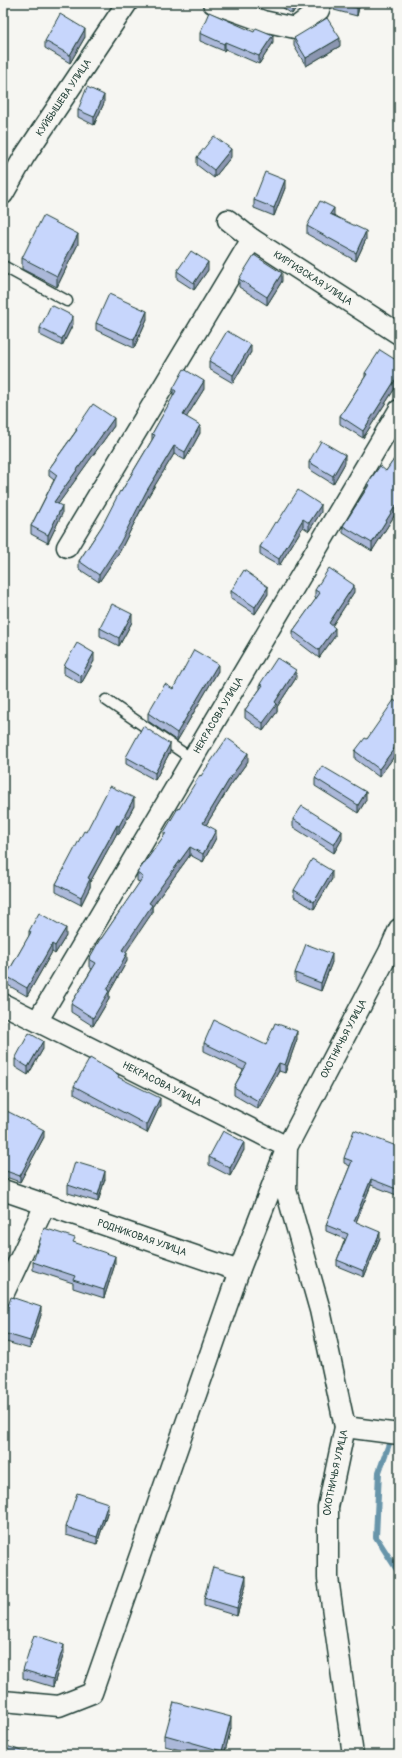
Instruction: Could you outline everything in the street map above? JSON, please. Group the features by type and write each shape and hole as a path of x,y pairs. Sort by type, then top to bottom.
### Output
{"street":[{"name":"КУЙБЫШЕВА УЛИЦА","path":"3,194 24,157 127,3"},
{"path":"213,3 263,21 295,28 319,10 321,3"},
{"name":"КИРГИЗСКАЯ УЛИЦА","path":"228,220 252,239 399,334"},
{"path":"67,547 252,239"},
{"name":"НЕКРАСОВА УЛИЦА","path":"38,1020 399,410"},
{"name":"ОХОТНИЧЬЯ УЛИЦА","path":"3,1701 59,1706 92,1693 240,1271 287,1147 399,929"},
{"name":"НЕКРАСОВА УЛИЦА","path":"3,1004 38,1020 287,1147"},
{"name":"ОХОТНИЧЬЯ УЛИЦА","path":"287,1147 286,1190 320,1310 345,1427 328,1507 328,1578 353,1755"},
{"name":"РОДНИКОВАЯ УЛИЦА","path":"3,1190 240,1271"},
{"path":"3,1295 45,1205"},
{"path":"345,1427 399,1434"}],"lane":[{"path":"3,266 67,301"},
{"path":"106,700 192,759"}],"building":[{"path":"335,3 358,3 357,8"},
{"path":"209,12 254,32 256,28 273,35 259,56 225,42 224,44 200,33"},
{"path":"60,14 85,29 70,55 45,41"},
{"path":"327,18 340,38 306,58 294,38"},
{"path":"87,87 104,95 94,117 78,110"},
{"path":"214,136 231,149 214,170 197,157"},
{"path":"265,172 285,180 274,208 254,200"},
{"path":"320,201 334,208 330,214 366,231 356,253 307,226"},
{"path":"43,216 78,234 57,276 22,258"},
{"path":"191,251 208,262 194,283 177,271"},
{"path":"254,255 282,273 267,297 239,279"},
{"path":"109,294 147,311 134,340 96,323"},
{"path":"51,305 73,316 62,339 40,328"},
{"path":"227,331 251,345 233,375 209,361"},
{"path":"380,350 399,362 399,374 363,431 340,416 367,374 365,373"},
{"path":"184,369 204,381 183,415 200,425 185,452 174,446 146,492 120,543 99,575 79,561 102,526 120,491 121,492 155,435 152,434 176,391 173,389"},
{"path":"93,404 114,418 54,502 62,506 48,535 31,526 57,475 49,469 77,430 76,429"},
{"path":"321,441 345,455 333,476 309,462"},
{"path":"399,452 399,505 396,505 372,543 343,526 369,485 367,484 380,466 386,471"},
{"path":"298,490 321,505 309,523 303,519 279,559 260,547 275,522 277,523"},
{"path":"329,568 354,585 329,623 335,628 319,650 293,631 320,593 315,590"},
{"path":"244,570 268,587 255,607 231,591"},
{"path":"112,604 132,614 119,638 100,628"},
{"path":"77,643 94,653 81,676 64,666"},
{"path":"194,650 218,664 177,733 148,713 165,684 173,689"},
{"path":"277,658 296,670 275,702 277,704 263,723 245,710 263,685 260,684"},
{"path":"394,700 399,704 399,742 379,769 355,751 365,738 367,739"},
{"path":"143,726 170,744 155,773 126,757"},
{"path":"227,738 248,753 230,778 203,823 216,830 203,854 190,847 149,903 152,905 122,950 127,953 107,990 109,991 93,1018 71,1004 96,963 89,959 100,939 143,877 137,873 166,833 164,832 178,808 179,809 200,775 201,776"},
{"path":"322,766 366,792 358,805 315,778"},
{"path":"110,786 134,798 119,826 117,825 88,878 90,879 81,897 56,884"},
{"path":"302,806 342,831 334,845 293,819"},
{"path":"312,859 332,871 314,902 294,890"},
{"path":"39,913 66,928 55,946 52,944 27,988 6,976 31,932 29,931"},
{"path":"306,944 332,954 321,983 295,973"},
{"path":"214,1020 266,1045 275,1023 297,1031 285,1065 279,1063 258,1101 234,1087 247,1064 204,1043"},
{"path":"29,1033 43,1041 28,1067 15,1059"},
{"path":"90,1058 119,1075 118,1077 160,1098 147,1125 74,1086"},
{"path":"3,1109 44,1130 20,1176 3,1170"},
{"path":"354,1130 399,1147 399,1190 371,1179 354,1221 380,1232 364,1271 337,1260 348,1234 326,1225 352,1161 344,1158"},
{"path":"223,1131 244,1142 230,1168 209,1157"},
{"path":"75,1162 105,1171 98,1195 68,1185"},
{"path":"44,1228 75,1238 73,1242 115,1256 104,1290 73,1280 75,1276 33,1262"},
{"path":"11,1297 41,1307 30,1341 3,1333 3,1321"},
{"path":"77,1493 108,1503 97,1537 66,1527"},
{"path":"213,1567 246,1576 237,1608 204,1598"},
{"path":"34,1635 64,1645 53,1679 23,1670"},
{"path":"174,1702 231,1717 222,1751 165,1735"},
{"path":"3,1745 35,1755 3,1755"}],"waterway":[{"path":"399,1416 379,1472 376,1537 399,1573"}]}
